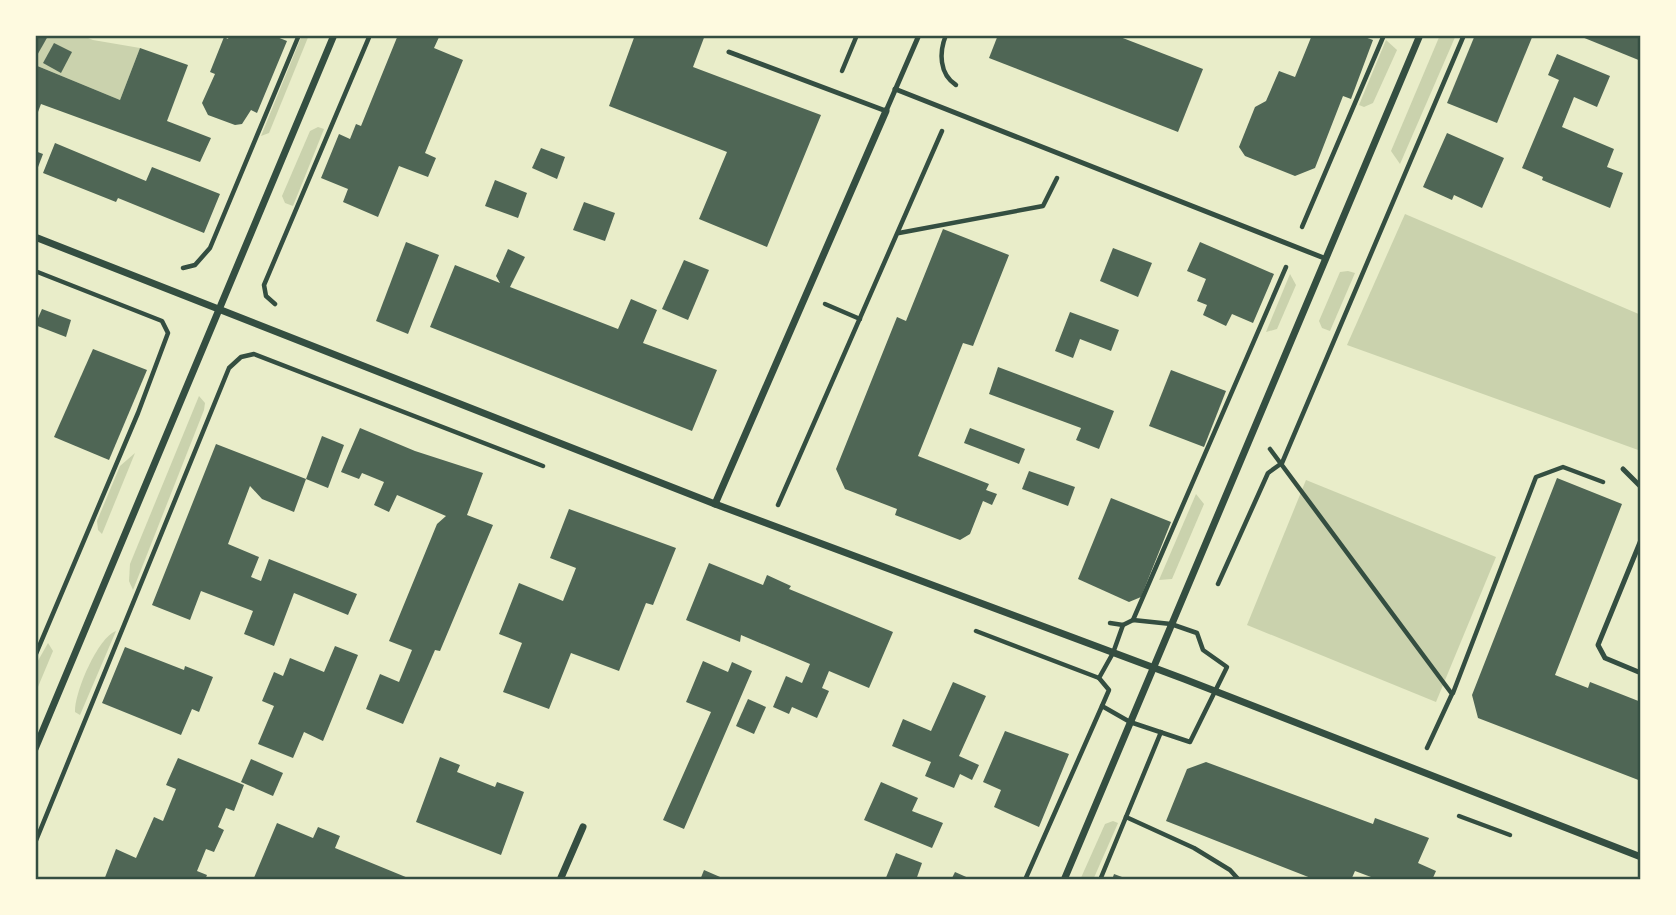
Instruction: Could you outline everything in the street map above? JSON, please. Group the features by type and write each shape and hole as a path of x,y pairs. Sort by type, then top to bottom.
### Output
{"street":[{"path":"35,749 334,35"},
{"path":"1064,880 1420,35"},
{"path":"715,504 886,111"},
{"path":"35,237 715,504 1641,857"},
{"path":"560,880 583,827"}],"lane":[{"path":"729,52 886,111 919,35"},
{"path":"895,89 1324,258"},
{"path":"1623,470 1641,487"},
{"path":"1641,540 1598,645 1605,658 1641,673"}],"path":[{"path":"177,269 195,265 210,248 299,35"},
{"path":"283,307 266,296 264,285 370,35"},
{"path":"834,91 857,35"},
{"path":"946,35 941,63 948,80 962,90"},
{"path":"1133,620 1384,35"},
{"path":"1213,596 1268,473 1282,463 1464,35"},
{"path":"770,525 950,112"},
{"path":"899,233 1043,206 1066,158"},
{"path":"35,271 162,321 168,333 138,413 35,656"},
{"path":"805,296 860,319"},
{"path":"35,843 38,828 229,368 241,357 254,354 433,425"},
{"path":"1254,428 1452,694"},
{"path":"1440,753 1427,748 1452,694 1536,477 1563,467 1617,487 1623,470"},
{"path":"1196,633 1202,621"},
{"path":"1025,880 1102,706"},
{"path":"1100,880 1161,732"},
{"path":"1126,817 1194,848 1230,870 1239,880"}],"green space":[{"path":"35,35 81,35 93,40 140,48 120,100 35,65"},
{"path":"302,35 309,35 269,133 261,136"},
{"path":"1440,35 1456,35 1400,164 1391,151"},
{"path":"1386,40 1397,50 1373,103 1364,107 1359,105"},
{"path":"318,127 324,129 293,206 285,203 282,196 310,131"},
{"path":"1405,214 1641,315 1641,451 1347,345"},
{"path":"1340,272 1355,273 1330,331 1322,328 1319,321"},
{"path":"1290,274 1296,285 1277,329 1266,332"},
{"path":"199,396 205,403 204,410 133,590 129,581 130,564"},
{"path":"135,453 102,534 98,530 97,521 120,466"},
{"path":"1306,480 1496,557 1436,702 1247,625"},
{"path":"1196,494 1204,504 1172,579 1159,580"},
{"path":"116,631 80,715 75,712 76,703 88,667 109,635"},
{"path":"48,643 53,651 35,694 35,666"},
{"path":"1113,821 1118,823 1093,880 1080,880 1105,824"}],"building":[{"path":"35,35 48,36 35,59"},
{"path":"229,35 272,35 287,41 257,113 251,110 242,124 235,125 208,115 202,103 215,74 210,72 224,37 228,39"},
{"path":"398,35 440,35 434,48 463,60 425,153 436,158 428,177 399,166 378,217 343,202 348,189 321,178 339,134 350,139 356,124 361,126"},
{"path":"635,35 705,35 693,67 821,115 767,247 699,219 727,152 609,106"},
{"path":"998,35 1115,35 1203,69 1178,132 989,58"},
{"path":"1312,35 1359,35 1373,40 1351,99 1343,96 1315,168 1295,176 1245,156 1239,147 1255,107 1266,101 1279,71 1295,77"},
{"path":"1475,35 1533,35 1497,123 1447,103"},
{"path":"1577,35 1641,35 1641,61"},
{"path":"54,43 72,52 61,73 43,63"},
{"path":"140,48 188,65 167,121 211,138 200,162 41,104 35,120 35,65 120,100"},
{"path":"1557,54 1610,76 1597,107 1574,97 1562,127 1614,149 1607,167 1623,173 1610,208 1542,180 1543,177 1522,168 1559,80 1548,75"},
{"path":"1447,133 1504,158 1482,208 1454,195 1452,200 1423,187"},
{"path":"55,143 146,181 152,167 220,194 204,233 118,198 116,202 43,173"},
{"path":"541,148 565,157 557,179 532,168"},
{"path":"35,151 43,154 35,175"},
{"path":"495,180 527,193 518,218 485,206"},
{"path":"584,202 615,213 605,241 573,230"},
{"path":"943,229 1009,255 973,346 963,343 918,456 989,484 986,490 997,494 992,505 983,501 970,534 960,540 895,515 897,509 845,489 836,469 897,317 906,321"},
{"path":"406,242 439,255 408,334 376,321"},
{"path":"1200,242 1274,274 1253,323 1232,314 1226,326 1203,315 1207,305 1197,301 1206,279 1187,271"},
{"path":"1113,248 1152,263 1138,297 1100,281"},
{"path":"508,249 525,257 510,287 618,329 631,299 657,310 643,343 717,370 692,431 430,327 455,265 500,283 496,276"},
{"path":"684,260 709,270 688,320 662,309"},
{"path":"42,309 71,320 66,337 35,325"},
{"path":"1070,312 1119,330 1111,351 1080,339 1073,358 1055,351"},
{"path":"93,349 147,370 109,460 54,437"},
{"path":"998,367 1114,411 1099,449 1076,440 1081,428 989,394"},
{"path":"1171,370 1226,391 1204,447 1149,426"},
{"path":"360,428 415,451 483,473 467,515 493,525 440,651 435,650 403,724 366,709 380,674 399,682 412,650 389,641 437,524 446,516 397,495 389,512 374,505 384,482 362,473 359,479 341,472"},
{"path":"970,428 1025,449 1019,464 964,443"},
{"path":"322,436 344,445 328,488 306,479"},
{"path":"216,444 306,479 294,512 262,499 250,486 228,544 259,557 251,577 261,581 269,559 357,594 348,615 294,593 274,646 244,634 253,611 201,591 190,620 152,605"},
{"path":"1029,471 1075,487 1068,506 1022,489"},
{"path":"1557,478 1622,504 1555,675 1588,688 1590,682 1641,702 1641,781 1478,718 1472,695"},
{"path":"1111,498 1171,522 1141,597 1129,602 1078,579"},
{"path":"569,509 676,548 653,605 646,603 619,671 571,653 549,709 503,692 522,643 499,634 519,583 563,601 576,568 550,558"},
{"path":"709,563 763,585 767,575 791,586 789,589 893,632 869,688 829,671 822,688 829,691 817,718 792,707 789,714 773,707 786,676 802,683 810,664 741,635 740,642 686,620"},
{"path":"335,646 358,655 323,741 304,732 293,758 258,744 274,706 262,701 274,672 283,676 290,658 324,672"},
{"path":"125,647 184,670 185,666 213,677 199,712 192,709 181,735 102,703"},
{"path":"703,661 728,672 732,662 752,671 684,829 663,820 711,712 686,702"},
{"path":"953,682 986,696 959,756 979,765 972,780 960,774 954,788 925,776 931,762 892,746 903,719 931,731"},
{"path":"748,699 766,707 754,734 736,726"},
{"path":"1005,731 1069,754 1039,827 994,807 1001,790 983,782"},
{"path":"440,757 460,765 457,772 495,787 497,782 524,792 501,855 416,822"},
{"path":"178,758 244,785 234,811 226,808 218,827 224,830 214,852 206,849 197,871 207,875 205,880 104,880 116,849 136,858 154,817 163,821 176,789 166,785"},
{"path":"251,759 283,773 273,796 241,782"},
{"path":"1206,762 1373,824 1375,818 1429,838 1418,863 1436,871 1432,880 1379,880 1355,871 1351,880 1316,880 1166,821 1187,769"},
{"path":"881,782 918,798 912,811 943,823 932,848 864,820"},
{"path":"277,823 313,838 318,827 340,836 335,848 413,880 253,880"},
{"path":"896,853 922,863 916,880 885,880"},
{"path":"704,870 727,880 700,880"},
{"path":"955,872 973,880 951,880"},
{"path":"1114,874 1130,880 1112,880"}]}
